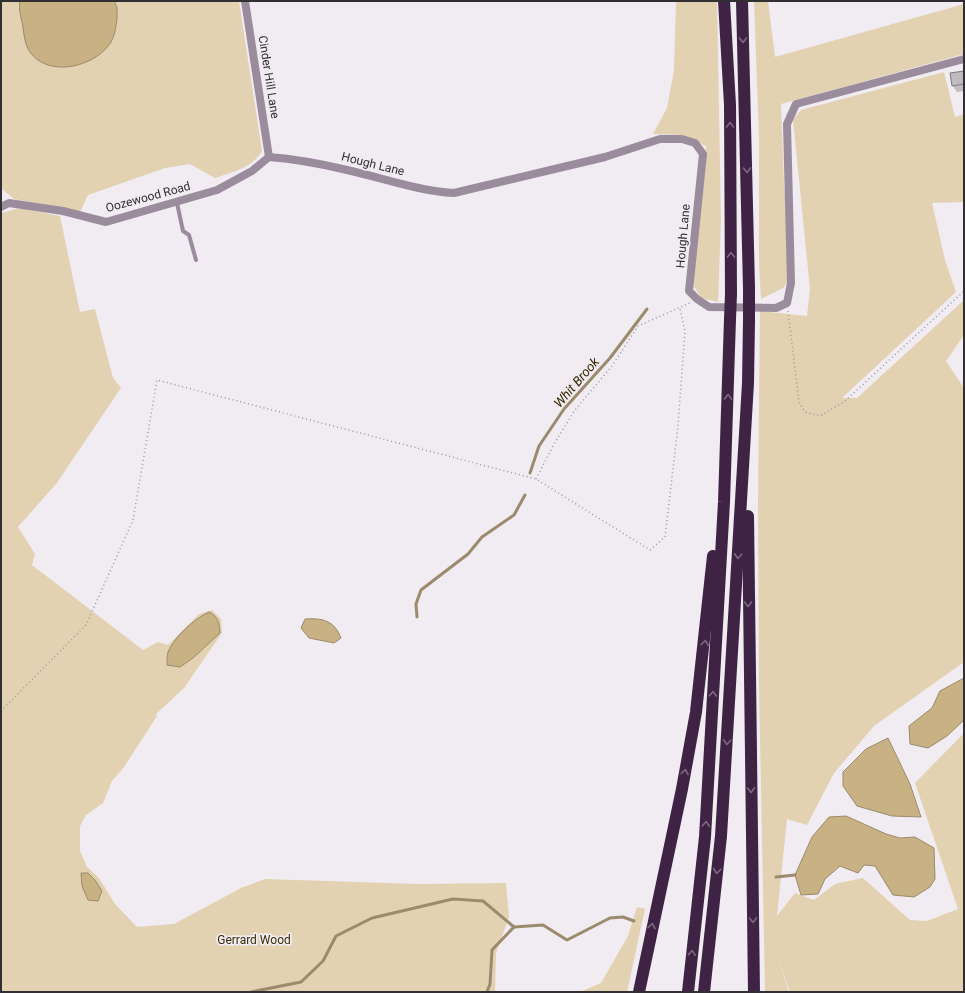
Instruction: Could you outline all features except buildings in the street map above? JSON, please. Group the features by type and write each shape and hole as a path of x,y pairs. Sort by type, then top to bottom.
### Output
{"highway":[{"path":"688,992 705,837 728,422 731,294 730,105 724,1"},
{"path":"742,1 749,288 748,634 754,992"},
{"path":"704,992 721,836 748,383"},
{"path":"639,992 682,789 696,712 728,422"}],"street":[{"name":"Cinder Hill Lane","path":"245,1 269,157"},
{"path":"696,300 709,306 776,308 787,303 791,283 786,124 796,104 964,59"},
{"name":"Hough Lane","path":"269,157 295,160 347,170 432,192 454,193 605,157 660,139 682,139 695,143 703,154 690,291 696,300"},
{"name":"Oozewood Road","path":"1,208 9,204 63,211 106,222 177,203 217,190 252,171 269,157"}],"lane":[{"path":"177,203 184,231 189,235 196,260"}],"path":[{"path":"787,303 799,402 805,412 820,416 845,400 964,291"},
{"path":"536,480 554,444 575,410 612,366 638,326 680,309 696,300"},
{"path":"1,711 86,625 133,520 157,380 536,480 650,550 665,537 678,426 684,339 680,309"}],"green space":[{"path":"1,1 239,1 262,151 253,162 242,169 215,178 190,164 165,168 88,195 80,212 14,199 1,188"},
{"path":"676,1 717,1 721,219 718,302 701,298 694,286 695,257 705,173 706,146 682,135 653,134 667,108 674,70"},
{"path":"754,1 768,1 775,57 964,4 964,54 781,104 784,184 789,250 787,283 783,288 761,299 759,265 759,138"},
{"path":"944,72 955,117 964,114 964,202 932,203 945,260 956,292 842,398 857,398 963,301 964,302 964,335 946,361 964,388 964,662 874,726 834,773 807,825 787,819 777,916 795,893 814,900 835,884 863,878 910,920 927,921 958,909 915,783 964,733 964,992 790,992 778,957 789,992 765,992 759,686 758,499 760,311 807,316 810,289 793,120 801,110"},
{"name":"Gerrard Wood","path":"20,208 60,216 80,312 95,309 113,378 121,388 56,484 18,527 35,554 32,565 143,650 158,642 168,645 199,614 212,610 221,619 222,633 184,688 156,714 157,716 124,767 112,781 103,803 86,815 80,826 80,851 87,867 99,878 115,904 137,927 174,924 241,888 265,879 417,884 506,883 509,917 496,953 495,992 1,992 1,213"},
{"path":"637,907 645,909 627,992 580,992 601,983 628,936"}],"shaded area":[{"path":"20,1 114,1 117,7 117,19 111,42 104,51 82,64 58,67 46,64 36,58 27,47 20,11"},
{"path":"209,612 217,618 220,633 193,658 180,667 167,665 168,652 175,640 191,624"},
{"path":"305,619 327,621 335,627 341,638 334,643 309,638 301,628"},
{"path":"964,678 964,720 947,736 928,748 910,744 909,726 932,708 940,691"},
{"path":"888,738 910,784 921,817 892,816 857,806 843,786 843,772 866,749"},
{"path":"846,816 886,834 900,838 915,837 934,848 935,879 930,887 914,897 893,895 875,866 864,865 858,873 840,866 825,879 818,894 801,895 795,875 812,837 829,817"},
{"path":"81,873 88,873 95,880 102,891 98,901 88,900 82,886"}],"waterway":[{"name":"Whit Brook","path":"530,473 539,446 564,409 610,358 647,309"},
{"name":"Whit Brook","path":"417,617 416,604 421,590 468,554 482,537 514,515 525,495"},
{"path":"776,877 795,875"},
{"path":"251,992 301,982 323,961 336,936 372,918 453,899 483,901 514,927 543,925 567,940 610,918 623,917 634,921"},
{"path":"487,992 490,984 492,950 514,927"}]}
